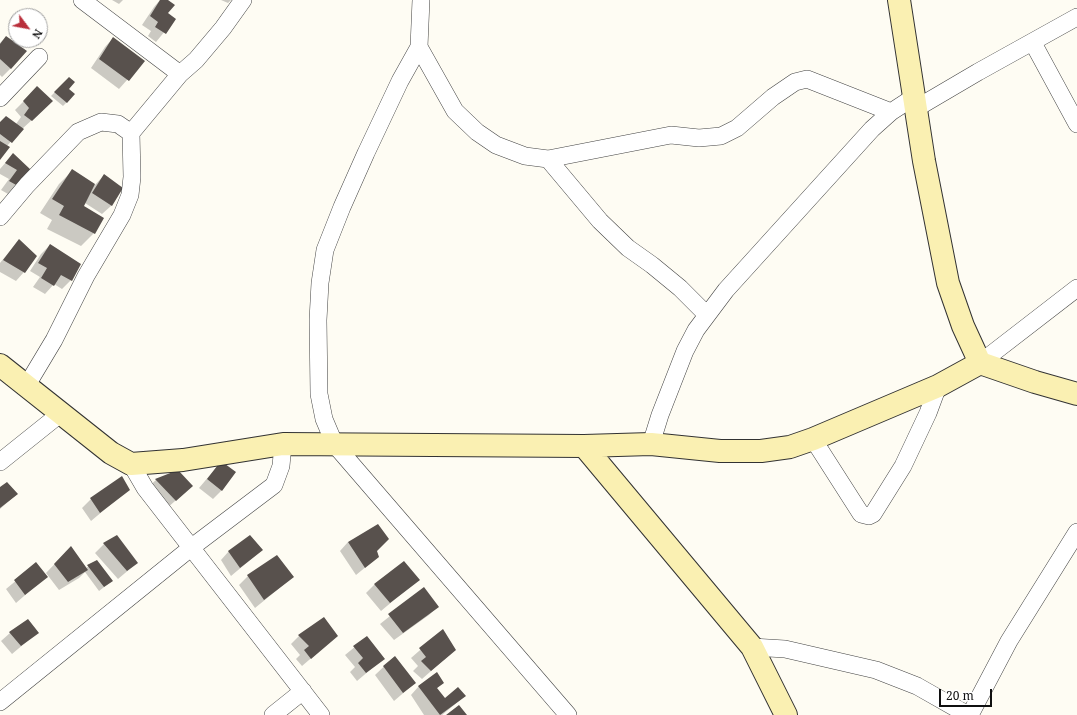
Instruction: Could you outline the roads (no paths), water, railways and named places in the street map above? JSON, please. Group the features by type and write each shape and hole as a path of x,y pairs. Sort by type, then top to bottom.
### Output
{"street":[{"path":"82,0 180,74"},
{"path":"26,384 54,340 86,276 122,215 130,196 132,177 131,133 180,74 196,60 223,28 243,0"},
{"path":"421,0 419,48 400,81 366,153 325,250 320,283 318,320 320,394 324,419 335,445 568,715"},
{"path":"899,0 915,103 948,283 963,326 980,363 1035,382 1077,394"},
{"path":"651,444 660,414 684,351 707,316 726,290 771,239 872,130 891,112 915,103 978,72 1033,43 1077,17"},
{"path":"1033,43 1077,124"},
{"path":"419,48 455,110 477,132 496,145 518,153 548,159 671,135 699,138 721,136 737,128 774,97 795,82 807,79 891,112"},
{"path":"0,98 39,57"},
{"path":"0,217 27,185 78,132 101,122 118,124 131,133"},
{"path":"548,159 600,221 628,248 680,288 707,316"},
{"path":"131,464 183,460 283,444 584,446 651,444 720,451 761,451 790,447 813,439 938,386 980,363 1077,288"},
{"path":"0,365 26,384 60,414 111,453 131,464 145,488 321,715"},
{"path":"813,439 861,514 869,516 873,514 903,466 928,413 938,386"},
{"path":"0,462 60,414"},
{"path":"0,702 192,547 274,485 281,466 283,444"},
{"path":"584,446 752,647 786,715"},
{"path":"752,647 785,649 876,670 917,686 969,715 1009,641 1077,532"},
{"path":"273,715 303,691"}]}
